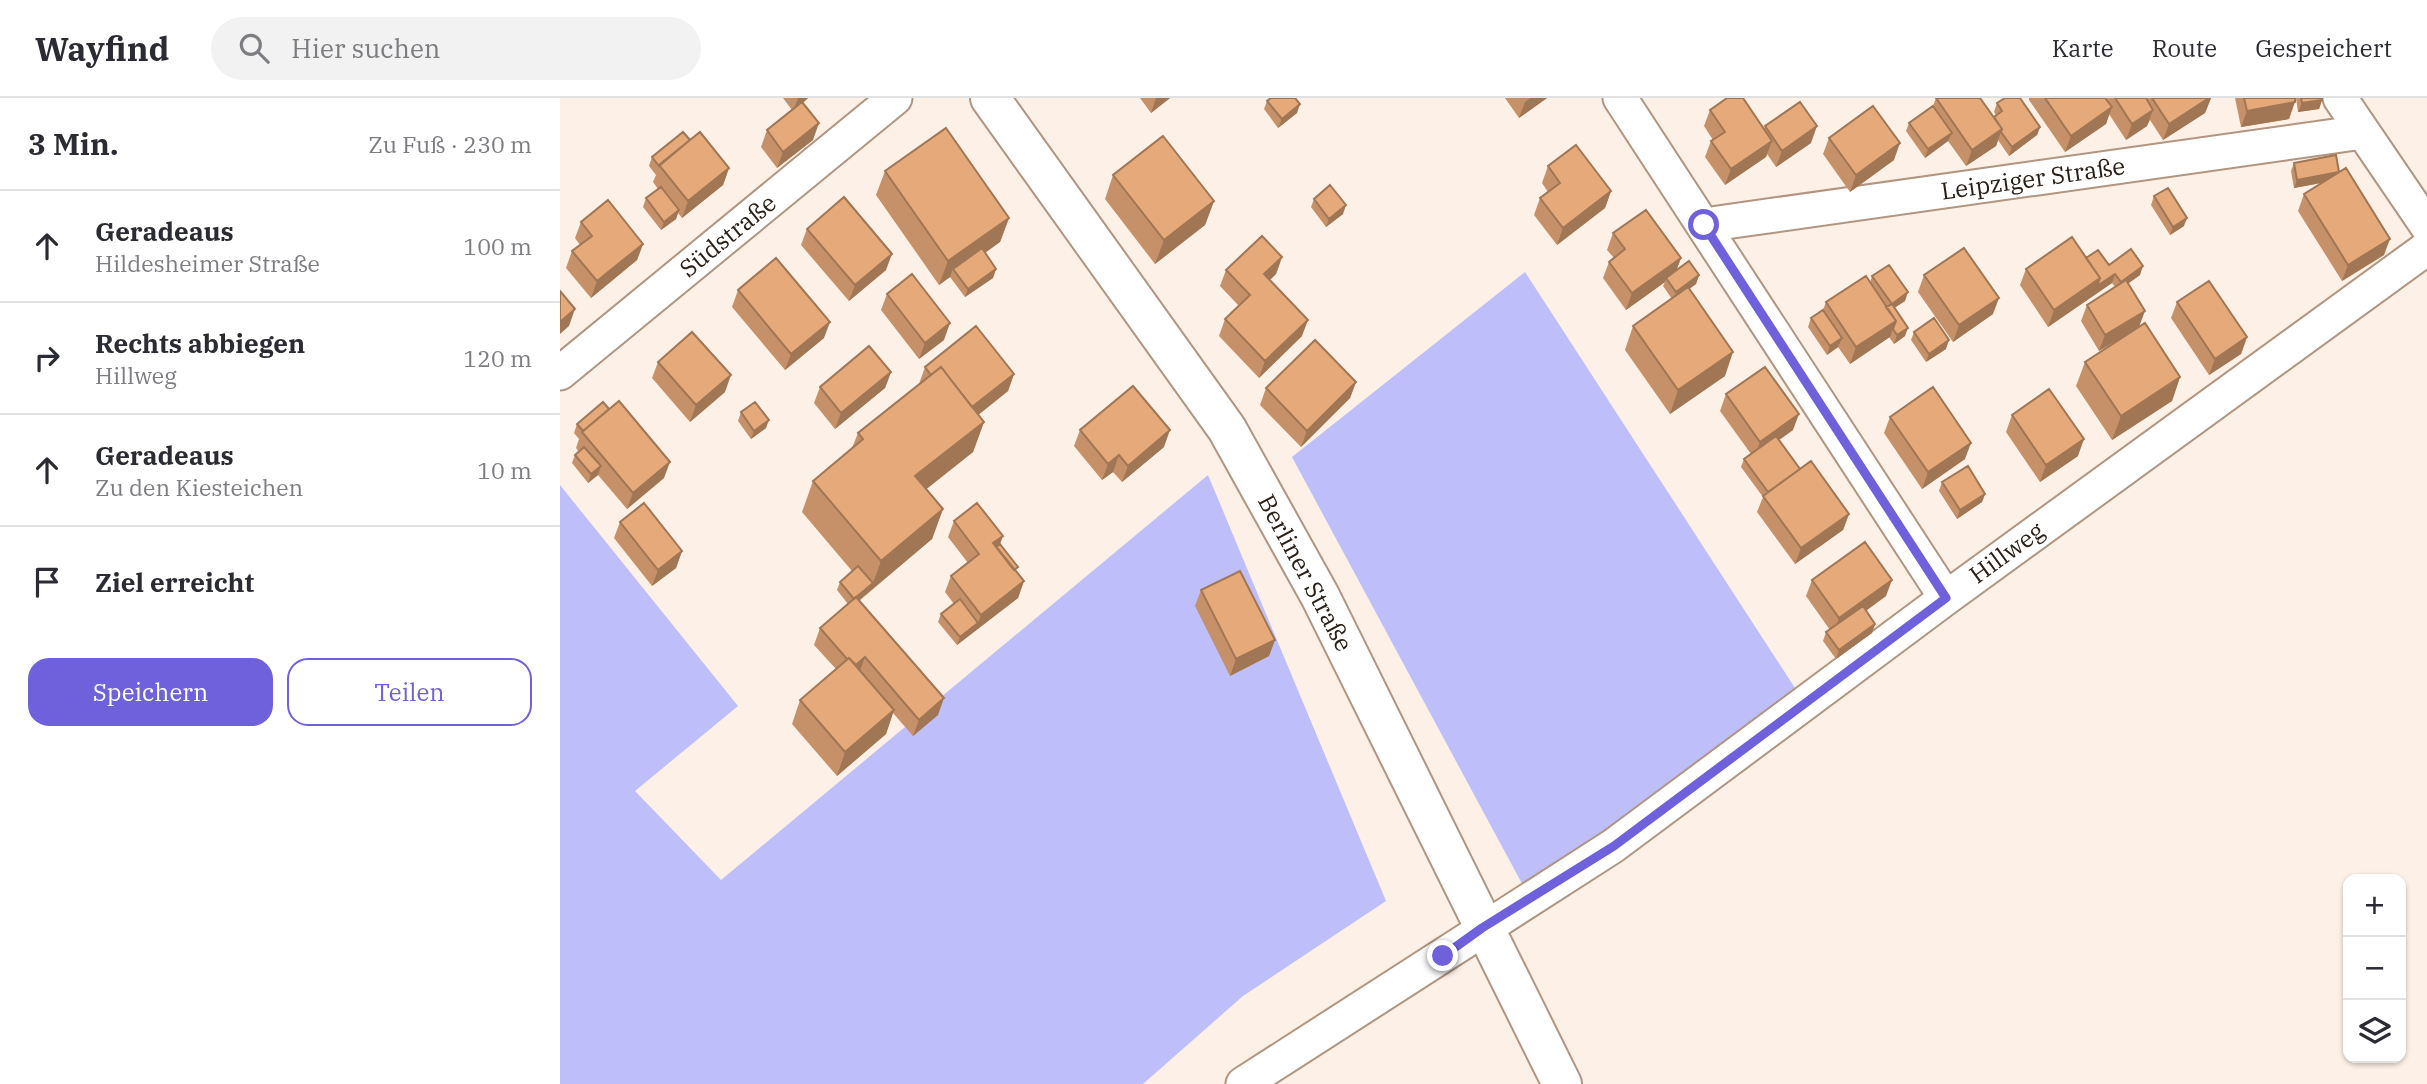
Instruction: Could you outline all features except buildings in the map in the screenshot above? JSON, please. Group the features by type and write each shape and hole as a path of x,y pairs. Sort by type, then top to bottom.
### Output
{"main road":[{"name":"Berliner Straße","path":"990,98 1227,429 1320,596 1482,928 1562,1084"}],"street":[{"name":"Südstraße","path":"560,373 895,98"},
{"path":"1620,98 1946,598"},
{"path":"2340,98 2427,226"},
{"name":"Leipziger Straße","path":"1704,225 2363,132"},
{"name":"Hillweg","path":"1243,1084 1482,928 1614,846 1946,598 2427,248"}],"shaded area":[{"path":"1525,272 1795,688 1526,891 1292,457"},
{"path":"1208,475 1386,901 1243,996 1143,1084 560,1084 560,485 738,706 635,791 721,880"}],"route":[{"path":"1443,956 1482,928 1614,846 1946,598 1704,225"}]}
